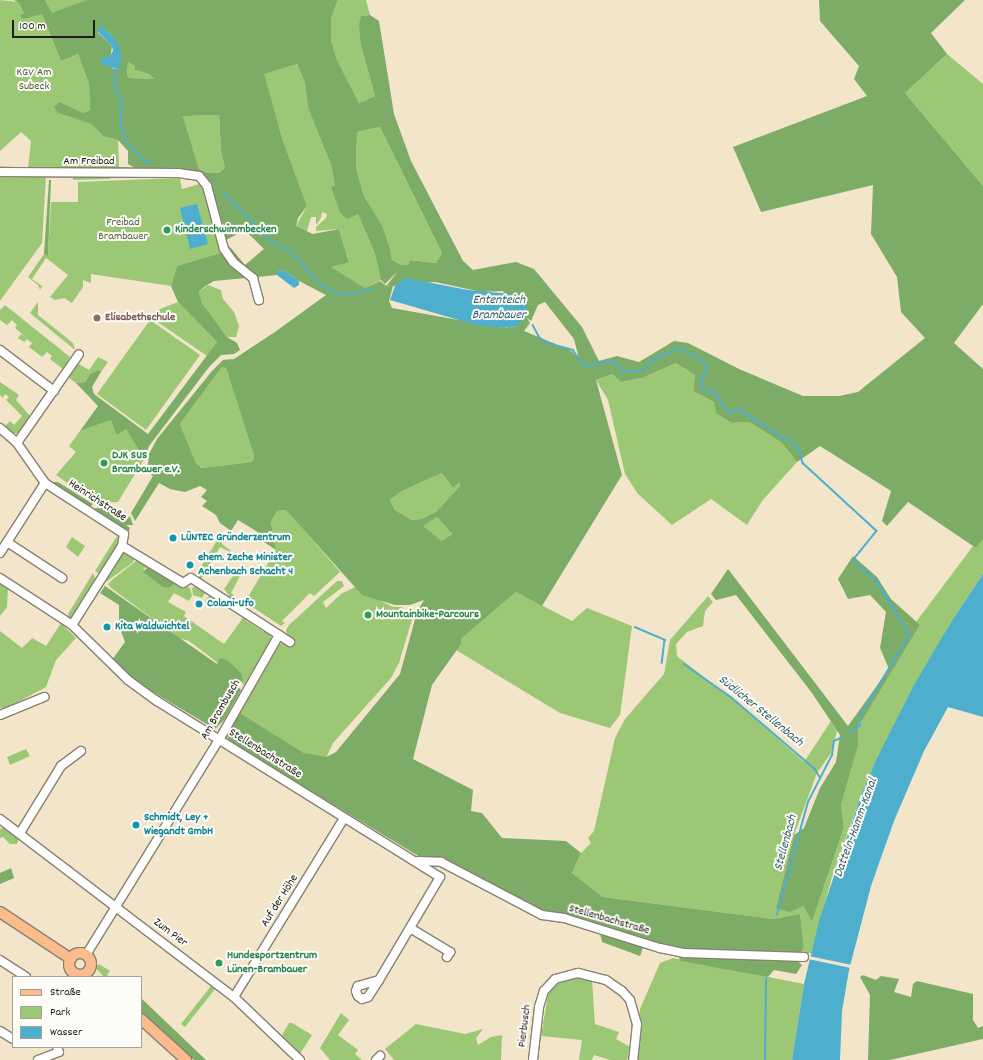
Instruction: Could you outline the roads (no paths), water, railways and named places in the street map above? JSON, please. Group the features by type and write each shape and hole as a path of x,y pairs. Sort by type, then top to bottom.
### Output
{"main road":[{"path":"0,912 71,959"},
{"path":"77,954 86,955 91,962 91,974 74,975 71,969 71,959 77,954"},
{"path":"142,1020 186,1060"}],"street":[{"name":"Am Freibad","path":"0,172 195,174 205,181 224,249 233,262 253,278 259,300"},
{"path":"0,350 54,391"},
{"path":"17,443 79,354"},
{"name":"Heinrichstraße","path":"0,428 17,443 45,483 121,531 125,539 122,546"},
{"path":"0,553 45,483"},
{"path":"7,542 62,578"},
{"path":"72,624 122,546 183,583 191,578 290,642"},
{"name":"Stellenbachstraße","path":"0,578 72,624 128,680 219,740 344,818 418,861 440,877 379,980"},
{"name":"Am Brambusch","path":"86,955 219,740 279,635"},
{"path":"0,716 44,697"},
{"path":"20,833 61,766 81,751"},
{"name":"Auf der Höhe","path":"234,997 344,818"},
{"name":"Zum Pier","path":"0,819 234,997 300,1060"},
{"name":"Stellenbachstraße","path":"418,861 441,862 542,915 564,918 684,954 804,957"},
{"path":"410,928 450,952 447,957"},
{"path":"0,960 24,976"},
{"name":"Pierbusch","path":"533,1060 539,1007 544,991 555,979 578,974 606,980 622,991 630,1000 637,1024 633,1060"},
{"path":"0,1031 12,1038"},
{"path":"38,1060 58,1050"}],"water":[{"path":"104,24 103,28 112,35 119,46 121,56 119,70 102,64 101,58 109,57 113,51 112,46 97,31"},
{"path":"197,204 208,244 190,249 180,208"},
{"path":"279,270 285,271 299,281 299,285 294,288 277,275"},
{"name":"Ententeich Brambauer","path":"405,278 468,290 519,295 527,307 525,317 517,326 503,328 476,325 390,300 395,286"},
{"name":"Datteln-Hamm-Kanal","path":"983,574 983,717 948,707 924,751 894,821 871,886 849,970 842,1011 840,1060 792,1060 804,984 819,921 860,798 876,760 914,685 953,619"}],"waterway":[{"path":"116,70 115,88 122,102 121,124 126,142 145,161 151,163"},
{"path":"224,193 270,240 292,252 319,283 338,294 356,293 373,288"},
{"path":"533,325 540,338 551,344 573,350 584,366 610,361 619,366 622,372 643,370 652,360 679,348 702,359 707,368 702,381 703,389 714,392 730,413 739,409 783,438 790,439 799,449 803,463 877,531 853,561 875,579 910,635 860,717 860,726 850,733"},
{"name":"Südlicher Stellenbach","path":"635,627 665,640 662,663"},
{"name":"Südlicher Stellenbach","path":"684,664 731,697 815,769 820,777"},
{"name":"Stellenbach","path":"777,915 808,802 832,755 834,741 843,737"},
{"name":"Stellenbach","path":"765,1060 766,979"}],"place":[{"name":"Kinderschwimmbecken","path":"167,230"},
{"name":"Elisabethschule","path":"97,318"},
{"name":"DJK SUS Brambauer e.V.","path":"104,463"},
{"name":"LÜNTEC Gründerzentrum","path":"173,538"},
{"name":"ehem. Zeche Minister Achenbach Schacht 4","path":"190,565"},
{"name":"Colani-Ufo","path":"199,604"},
{"name":"Mountainbike-Parcours","path":"368,615"},
{"name":"Kita Waldwichtel","path":"107,627"},
{"name":"Schmidt, Ley + Wiegandt GmbH","path":"136,825"},
{"name":"Hundesportzentrum Lünen-Brambauer","path":"219,963"}],"park label":[{"name":"KGV Am Subeck","path":"34,80"},
{"name":"Freibad Brambauer","path":"123,230"}]}
